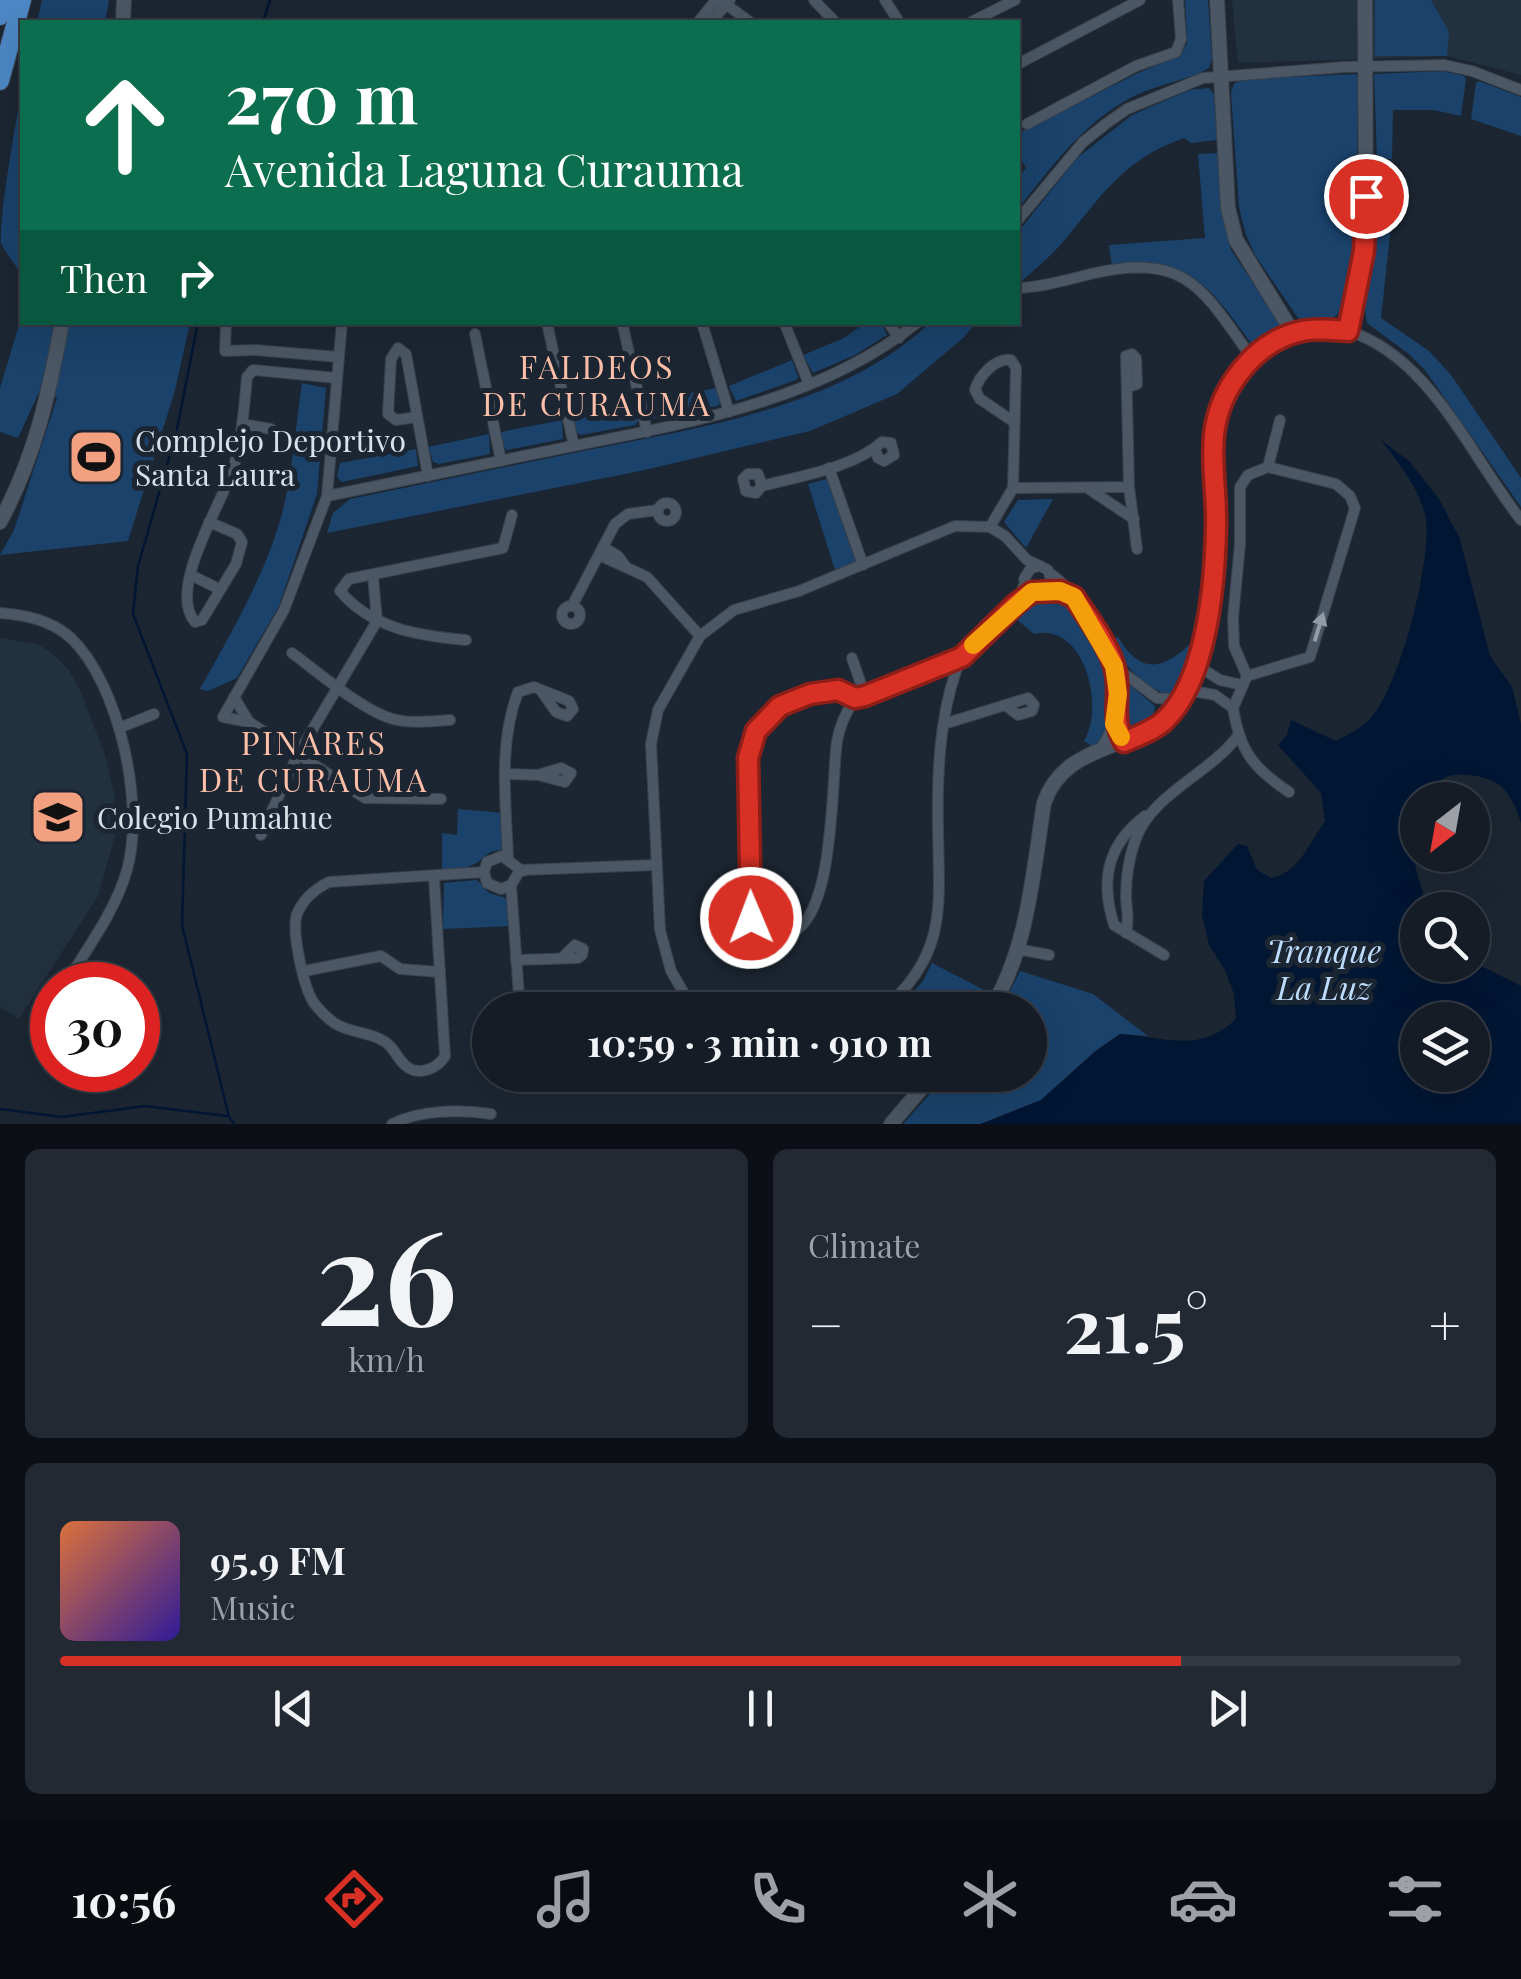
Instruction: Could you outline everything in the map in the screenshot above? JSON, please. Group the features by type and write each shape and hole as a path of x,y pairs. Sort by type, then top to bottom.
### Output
{"highway":[{"path":"0,16 4,0"},
{"path":"0,81 22,0"}],"street":[{"path":"814,0 833,20"},
{"path":"975,20 1015,0"},
{"path":"1020,63 1140,0"},
{"path":"1027,124 1136,66 1176,52 1181,39 1178,0"},
{"path":"1217,0 1228,208 1236,240 1294,334"},
{"path":"1348,331 1366,227 1365,0"},
{"path":"700,20 723,1 747,20"},
{"path":"1020,218 1073,153 1107,123 1128,108 1180,86 1220,76 1444,65 1521,90"},
{"path":"1020,288 1132,267 1176,273 1190,280 1213,302 1252,358"},
{"path":"1324,330 1339,322 1354,305"},
{"path":"1354,305 1358,322 1372,342"},
{"path":"0,522 47,408 61,325"},
{"path":"226,325 225,351 339,357"},
{"path":"342,325 327,496 284,610 223,718 248,722 365,798 441,799"},
{"path":"547,325 574,446"},
{"path":"623,325 647,432"},
{"path":"703,325 729,412"},
{"path":"785,325 808,384"},
{"path":"890,325 899,338"},
{"path":"327,496 729,412 870,357 914,325"},
{"path":"1000,992 1017,948 1047,795 1064,771 1159,725 1184,695 1198,666 1216,529 1216,426 1228,390 1252,358 1294,334 1324,330 1348,331 1372,342 1420,376 1521,520"},
{"path":"475,334 501,461"},
{"path":"378,347 399,350 416,340"},
{"path":"399,350 428,476"},
{"path":"399,350 387,389 388,414 396,420 417,417"},
{"path":"990,526 1012,488 1016,368 1004,358 978,381 975,390 980,399 1014,422"},
{"path":"210,522 237,534 242,542 236,564 202,620 195,622 189,616 186,598 210,522 232,472 247,377 253,370 337,378"},
{"path":"1128,388 1129,487 1137,549"},
{"path":"1268,467 1280,420"},
{"path":"242,424 270,429"},
{"path":"762,486 829,468 876,448"},
{"path":"1198,666 1220,680 1245,681 1310,657 1355,508 1350,496 1336,484 1268,467 1248,475 1240,487 1240,544 1233,618 1234,646 1245,681 1233,708 1238,737 1247,756 1265,776 1289,792"},
{"path":"829,468 863,565"},
{"path":"232,472 262,482"},
{"path":"1012,488 1129,487"},
{"path":"1088,489 1134,519"},
{"path":"572,606 615,524 628,514 658,510"},
{"path":"466,640 426,637 377,622 340,590 349,579 502,548 512,515"},
{"path":"683,992 671,971 660,930 651,744 658,710 700,636 734,610 798,591 954,526 990,526 1074,597 1114,666 1118,694 1114,724 1099,751"},
{"path":"1006,536 1027,583 1074,597"},
{"path":"601,551 618,556 647,577 700,636"},
{"path":"860,697 838,690 810,694 780,706 766,717 752,739 748,768 751,918 770,934 790,934 801,928 817,898 826,868 838,736 844,714 860,697 962,657 1016,604 1031,568 1040,566"},
{"path":"1047,590 1052,583 1050,574"},
{"path":"192,575 219,589"},
{"path":"261,834 298,754 377,622 373,576"},
{"path":"0,612 51,624 70,638 96,673 119,728 134,810 127,870 116,899 79,962"},
{"path":"292,652 340,689 388,718 450,720"},
{"path":"899,992 919,970 935,928 941,891 938,795 944,724 962,657"},
{"path":"852,658 860,697"},
{"path":"1114,666 1158,698 1215,696 1233,708"},
{"path":"542,692 534,687 518,692 510,712 505,774 508,858 518,869 526,870 656,865"},
{"path":"234,697 248,722"},
{"path":"1158,698 1159,725"},
{"path":"944,724 1006,705"},
{"path":"119,728 154,714"},
{"path":"1114,724 1124,742"},
{"path":"1164,955 1114,926 1108,906 1111,854 1126,831 1224,754 1238,737"},
{"path":"505,774 538,775"},
{"path":"1126,933 1130,920 1127,878 1134,842 1146,815"},
{"path":"484,872 492,858 508,858"},
{"path":"519,992 511,886 518,872 526,870"},
{"path":"434,876 445,1056 431,1070 414,1070 405,1066 383,1040 335,1024 312,1002 294,932 298,913 314,890 329,882 484,872"},
{"path":"484,872 491,886 511,886"},
{"path":"1017,948 1049,955"},
{"path":"304,971 380,956 400,970 440,972"},
{"path":"516,960 562,958"},
{"path":"891,1124 918,1092"},
{"path":"399,1122 444,1112 491,1114"}],"shaded area":[{"path":"42,0 109,0 105,20 37,20"},
{"path":"1185,0 1208,0 1212,59 1209,68 1117,106 1071,145 1020,206 1020,176 1026,168 1020,157 1020,132 1181,55 1187,43"},
{"path":"1232,0 1521,0 1521,75 1447,56 1238,63"},
{"path":"1375,0 1431,0 1449,32 1447,56 1375,56"},
{"path":"1443,71 1466,79 1461,116 1434,110 1393,110 1392,159 1377,159 1374,74"},
{"path":"1356,74 1359,79 1355,221 1347,294 1338,314 1329,321 1316,323 1298,318 1246,235 1239,207 1231,93 1234,84 1242,79"},
{"path":"1479,81 1521,97 1521,136 1471,119"},
{"path":"1209,88 1214,94 1217,140 1191,143 1184,138 1129,168 1053,253 1020,282 1020,229 1077,158 1132,115 1189,90"},
{"path":"20,102 20,272 1,243 5,190"},
{"path":"1218,153 1222,210 1231,250 1285,331 1255,348 1225,308 1198,281 1163,266 1112,266 1109,245 1205,238 1198,154"},
{"path":"1392,169 1381,318 1429,351 1451,375 1521,478 1521,507 1425,370 1367,323 1364,305 1375,231 1376,170"},
{"path":"20,322 20,325 190,325 175,390 128,541 0,555 14,530 57,398 40,390 18,438 0,432 0,388"},
{"path":"862,325 882,325 887,335 855,355 813,373 803,355 844,338"},
{"path":"928,325 974,325 897,394 810,431 645,470 327,533 333,513 350,499 674,433 767,410 811,395 894,352"},
{"path":"792,360 796,380 736,401 729,386"},
{"path":"302,383 326,388 317,494 279,606 237,678 208,691 200,689 248,600 277,530 290,476"},
{"path":"716,388 720,404 717,406 651,419 646,402"},
{"path":"634,405 638,421 635,425 581,435 576,432 572,418"},
{"path":"562,420 563,439 507,450 504,447 501,432"},
{"path":"489,434 490,454 433,462 428,447"},
{"path":"416,449 418,466 342,482 337,477 340,463"},
{"path":"827,479 856,562 835,570 808,484"},
{"path":"1053,499 1026,548 1004,522 1018,500"},
{"path":"1039,596 1067,600 1102,657 1112,704 1103,735 1093,747 1084,741 1090,726 1091,689 1078,654 1066,641 1052,634 1034,634 1015,618 1030,600"},
{"path":"1118,637 1135,658 1153,664 1172,658 1193,641 1187,681 1174,697 1154,689 1129,668 1111,641"},
{"name":"Colegio Pumahue","path":"0,638 37,644 68,669 105,755 115,798 115,835 98,896 56,962 30,962 30,1002 19,1019 0,1007"},
{"path":"1124,680 1155,706 1153,719 1126,733 1119,727 1119,685"},
{"path":"458,809 503,813 505,849 490,852 469,866 442,869 442,833 457,835"},
{"path":"477,880 489,893 509,899 510,926 443,929 444,883"},
{"path":"932,963 988,992 913,992"},
{"path":"1020,971 1093,994 1148,1036 1120,1034 1041,1100 980,1124 903,1124 932,1092 1047,1092 1047,992 1010,992"}],"water":[{"name":"Tranque La Luz","path":"1381,440 1409,461 1439,499 1460,539 1490,656 1512,687 1521,724 1521,823 1502,787 1481,777 1455,775 1439,782 1400,782 1400,872 1417,872 1422,892 1400,892 1400,982 1490,982 1490,970 1521,986 1521,1124 981,1124 1041,1100 1120,1034 1195,1040 1209,1037 1236,1019 1234,994 1209,945 1202,915 1204,881 1238,844 1247,846 1257,870 1271,878 1280,875 1302,856 1325,821 1321,793 1278,745 1287,735 1291,720 1336,741 1353,732 1369,720 1391,682 1411,625 1426,541 1424,510 1402,468"}],"waterway":[{"path":"264,20 270,0"},
{"path":"197,325 176,434 138,566 133,614 187,754 182,925 229,1117 234,1124"},
{"path":"0,1109 62,1117 145,1106 227,1116"}],"slow traffic":[{"path":"973,645 1032,592 1066,592 1074,597 1114,666 1118,694 1114,724 1121,737"}],"place":[{"name":"Complejo Deportivo Santa Laura","path":"96,457"},
{"name":"Colegio Pumahue","path":"58,817"}],"district":[{"name":"FALDEOS DE CURAUMA","path":"597,384"},
{"name":"PINARES DE CURAUMA","path":"314,760"}],"route":[{"path":"751,918 749,748 766,717 780,706 810,694 838,690 855,698 865,696 962,657 1032,592 1055,590 1074,597 1114,666 1118,694 1114,724 1124,742 1167,718 1195,674 1202,648 1216,529 1214,437 1222,402 1252,358 1283,338 1313,330 1348,331 1364,251 1366,196"}]}
